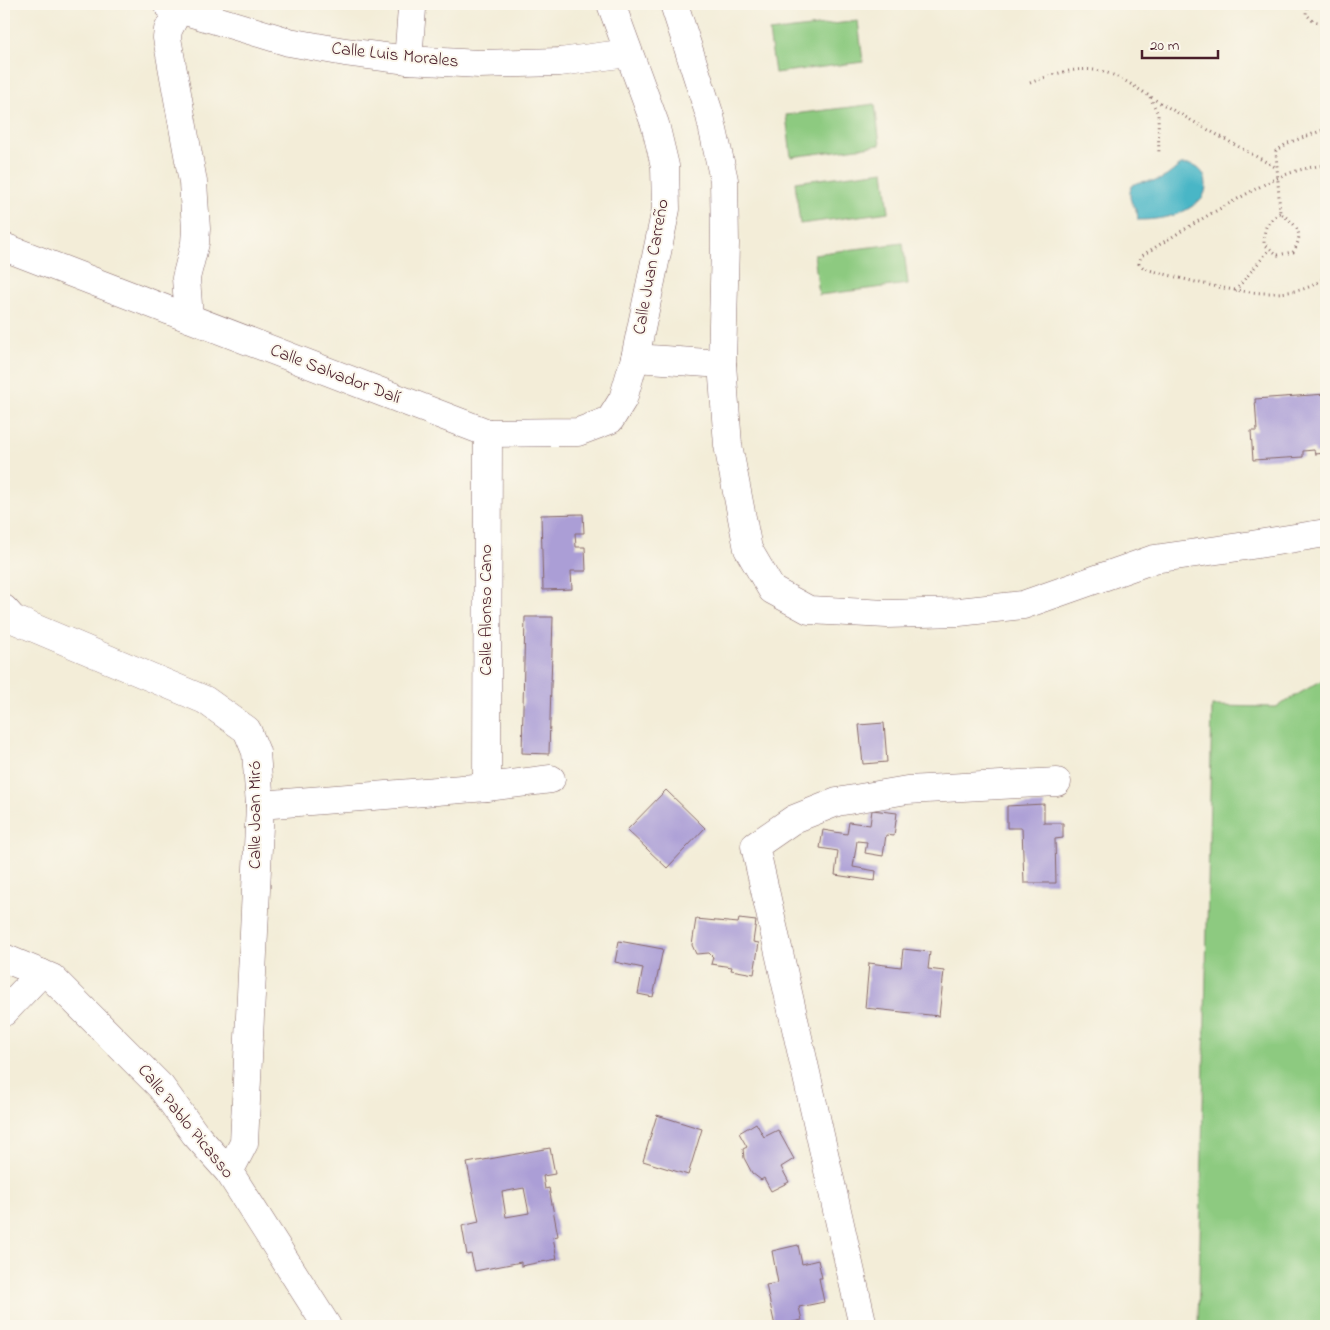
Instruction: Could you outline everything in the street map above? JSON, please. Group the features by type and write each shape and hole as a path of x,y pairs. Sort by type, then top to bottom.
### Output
{"street":[{"name":"Calle Juan Carreño","path":"612,4 628,53 656,124 665,166 666,209 635,358"},
{"path":"674,4 710,116 724,180 725,244 722,364 728,445 748,549 772,590 809,610 887,614 960,612 1023,605 1154,559 1239,548 1326,533"},
{"name":"Calle Luis Morales","path":"173,6 289,42 345,52 408,60 479,64 560,62 628,53"},
{"path":"173,6 167,38 193,182 196,229 195,243 186,278 190,318"},
{"path":"408,60 412,10"},
{"name":"Calle Salvador Dalí","path":"4,247 488,433 578,432 610,420 623,400 635,358"},
{"path":"635,358 722,364"},
{"name":"Calle Alonso Cano","path":"487,787 488,433"},
{"name":"Calle Joan Miró","path":"4,609 13,619 205,700 246,730 256,752 260,805 244,1143 229,1172"},
{"path":"260,805 487,787 551,779"},
{"path":"863,1326 755,846 794,819 837,802 906,790 1057,782"},
{"name":"Calle Pablo Picasso","path":"4,958 52,978 161,1088 195,1134 229,1172 327,1326"},
{"path":"4,1012 41,973"}],"path":[{"path":"1310,4 1307,6 1306,14 1313,21 1326,24"},
{"path":"1030,82 1058,73 1082,69 1104,72 1130,83 1161,104 1277,168"},
{"path":"1150,96 1158,114 1159,155"},
{"path":"1280,213 1267,222 1264,244 1269,250 1278,255 1293,252 1299,242 1299,232 1292,222 1280,213 1276,151 1288,143 1326,129"},
{"path":"1326,165 1304,168 1278,177 1194,223 1141,256 1139,264 1145,269 1235,291 1294,292 1309,288 1326,276"},
{"path":"1235,291 1269,250"}],"green space":[{"path":"858,21 863,62 775,73 769,32"},
{"path":"875,104 880,145 791,157 786,115"},
{"path":"884,171 889,212 800,224 795,182"},
{"path":"903,243 908,284 819,295 814,254"},
{"path":"1326,678 1326,1326 1198,1326 1212,706 1276,707"}],"water":[{"path":"1181,165 1194,166 1203,174 1206,188 1203,197 1186,210 1171,216 1138,220 1137,212 1130,199 1133,185 1161,179"}],"building":[{"path":"1326,394 1326,453 1315,454 1314,450 1303,451 1303,457 1253,460 1251,431 1257,431 1255,399"},
{"path":"583,514 584,533 575,533 576,547 585,547 586,571 571,571 572,589 543,590 541,515"},
{"path":"525,617 553,617 549,754 522,753"},
{"path":"884,723 887,762 863,764 859,725"},
{"path":"666,790 705,828 667,868 627,830"},
{"path":"1044,804 1044,823 1063,823 1063,838 1055,839 1056,883 1024,883 1022,828 1007,828 1007,806"},
{"path":"872,810 897,813 894,836 886,835 883,856 865,853 867,842 857,841 853,867 876,871 875,881 835,875 838,851 820,848 823,830 847,834 849,822 870,825"},
{"path":"696,919 738,923 739,919 756,921 753,942 759,943 754,974 731,970 732,967 711,964 713,957 709,953 696,954 692,945"},
{"path":"619,941 663,949 653,997 638,994 643,968 615,962"},
{"path":"903,949 930,952 928,969 944,971 939,1016 865,1008 869,963 901,967"},
{"path":"657,1115 702,1129 688,1175 643,1161"},
{"path":"756,1123 764,1137 778,1130 794,1159 781,1167 789,1182 771,1191 764,1178 761,1180 752,1173 744,1158 743,1149 747,1147 739,1133"},
{"path":"550,1148 555,1174 543,1176 545,1189 549,1188 558,1236 553,1237 557,1259 521,1266 521,1262 475,1271 471,1254 467,1255 462,1226 479,1222 467,1163","holes":["524,1188 529,1213 506,1217 502,1192"]},
{"path":"798,1245 802,1264 818,1260 822,1278 819,1278 824,1302 799,1307 802,1320 775,1326 766,1285 778,1283 772,1251"}]}
